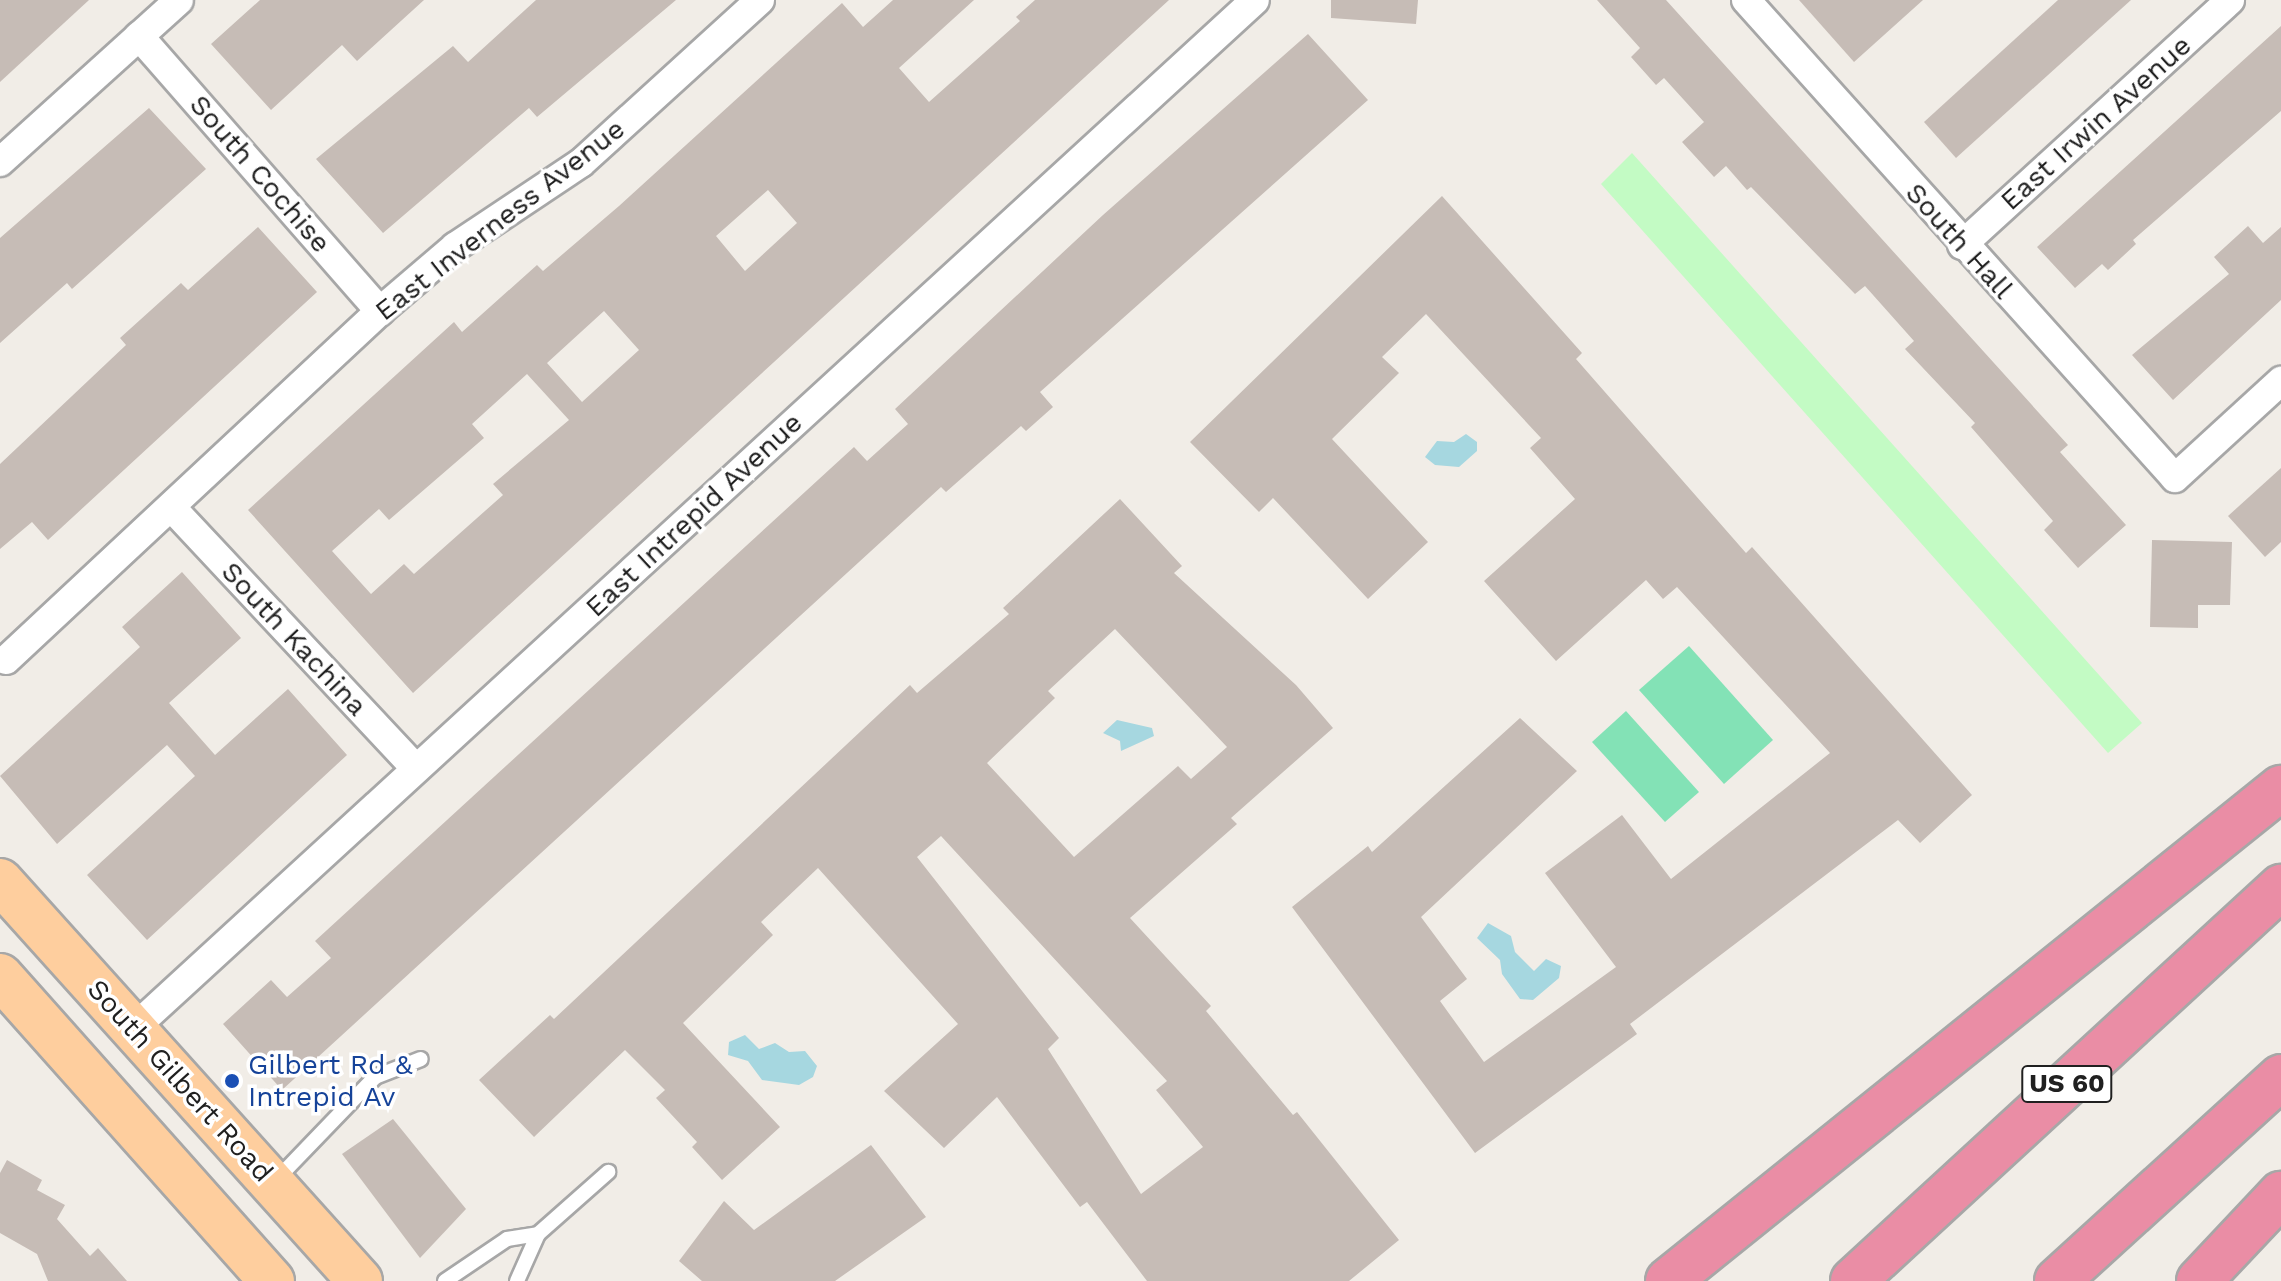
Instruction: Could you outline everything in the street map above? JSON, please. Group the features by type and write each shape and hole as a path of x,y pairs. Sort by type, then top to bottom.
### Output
{"highway":[{"path":"1668,1281 2281,788"},
{"name":"US 60","path":"1853,1281 2281,887"},
{"path":"2057,1281 2281,1077"},
{"path":"2199,1281 2281,1194"}],"main road":[{"name":"South Gilbert Road","path":"0,881 360,1281"},
{"path":"0,976 272,1281"}],"street":[{"path":"0,162 179,0"},
{"name":"East Inverness Avenue","path":"6,660 380,311 455,247 581,163 760,0"},
{"name":"East Intrepid Avenue","path":"133,1029 1255,0"},
{"name":"South Hall","path":"1746,0 1962,245 2175,478 2281,381"},
{"name":"East Irwin Avenue","path":"1962,245 2230,0"},
{"name":"South Cochise","path":"139,36 380,311"},
{"name":"South Kachina","path":"172,508 416,769"}],"lane":[{"path":"273,1183 375,1077 421,1059"},
{"path":"517,1281 538,1234 608,1172"},
{"path":"445,1281 507,1239 538,1234"}],"green space":[{"path":"1632,153 2142,723 2108,753 1601,184"},
{"path":"1689,646 1773,740 1724,784 1639,690"},
{"path":"1626,711 1699,792 1665,822 1592,742"}],"water":[{"path":"1466,434 1477,442 1477,451 1459,467 1435,465 1425,457 1437,441 1454,442"},
{"path":"1117,720 1152,728 1154,736 1121,751 1120,741 1103,733"},
{"path":"1488,923 1511,936 1515,952 1534,971 1546,959 1561,966 1559,978 1533,1000 1520,999 1502,974 1500,960 1477,938"},
{"path":"745,1035 759,1049 775,1043 789,1052 805,1051 817,1066 813,1077 799,1085 762,1080 748,1061 728,1055 729,1042"}],"building":[{"path":"0,0 89,0 0,82"},
{"path":"260,0 424,0 357,61 342,45 271,110 211,44"},
{"path":"536,0 676,0 537,117 529,108 383,233 316,159 453,46 468,62"},
{"path":"893,0 974,0 899,68 929,102 1020,21 1016,17 1035,0 1169,0 413,693 248,510 454,322 462,332 537,265 543,271 842,3 863,27","holes":["768,190 797,223 745,271 716,236","604,311 639,350 582,402 547,363","527,374 569,420 493,484 503,495 414,574 404,564 371,594 332,551 379,509 389,520 484,438 472,424"]},
{"path":"1331,0 1418,0 1416,24 1331,18"},
{"path":"1597,0 1666,0 2068,445 2060,452 2126,525 2078,568 2044,530 2053,521 1971,427 1975,423 1905,349 1914,341 1865,286 1855,294 1751,187 1747,190 1726,166 1714,177 1682,142 1704,122 1664,78 1656,85 1631,57 1640,48"},
{"path":"1799,0 1923,0 1854,62"},
{"path":"2058,0 2131,0 1956,158 1924,122"},
{"path":"2281,26 2281,111 2133,240 2136,244 2108,270 2102,264 2075,288 2037,247"},
{"path":"1308,34 1368,100 1040,392 1053,407 1026,431 1021,426 946,492 941,487 282,1090 223,1024 271,980 287,997 331,958 315,941 854,447 867,461 908,424 895,409 1103,215"},
{"path":"149,108 206,169 72,289 67,283 0,343 0,238"},
{"path":"1442,196 1582,353 1576,359 1746,553 1752,547 1972,795 1920,843 1898,820 1630,1024 1637,1034 1475,1153 1292,907 1368,846 1372,852 1520,718 1577,771 1421,917 1467,979 1440,1001 1484,1062 1616,967 1545,873 1622,815 1671,879 1830,753 1677,587 1663,599 1646,580 1556,661 1484,581 1575,499 1530,448 1541,438 1426,314 1382,357 1399,373 1332,439 1428,542 1368,599 1273,498 1259,512 1190,442"},
{"path":"2248,226 2263,243 2281,227 2281,300 2173,400 2132,355 2229,274 2214,257"},
{"path":"258,227 317,292 48,540 32,522 0,549 0,464 126,345 120,338 181,283 188,290"},
{"path":"2281,468 2281,542 2265,557 2228,516"},
{"path":"1120,499 1182,566 1174,573 1296,685 1333,728 1231,818 1237,824 1130,918 1211,1006 1206,1011 1293,1115 1297,1112 1399,1240 1349,1281 1147,1281 1087,1202 1080,1207 997,1097 944,1148 884,1091 958,1024 818,868 761,922 773,935 683,1023 780,1127 722,1180 692,1147 697,1142 656,1098 665,1090 625,1050 534,1137 479,1080 550,1015 554,1019 910,685 917,693 1009,614 1003,608","holes":["1115,629 1227,747 1191,779 1178,766 1074,857 987,763 1055,698 1048,691","941,836 1167,1081 1156,1090 1203,1147 1141,1194 1048,1049 1059,1038 917,857"]},
{"path":"2152,540 2232,542 2230,605 2198,605 2198,628 2150,627"},
{"path":"182,572 241,638 169,703 215,755 288,689 347,755 147,940 87,875 195,776 167,745 57,844 0,776 140,647 122,627"},
{"path":"393,1119 466,1209 420,1258 342,1154"},
{"path":"871,1145 926,1217 835,1281 702,1281 679,1261 724,1201 754,1230"},
{"path":"7,1160 42,1180 37,1190 65,1205 57,1219 90,1256 98,1248 127,1281 48,1281 37,1254 0,1233 0,1173"}],"place":[{"name":"Gilbert Rd & Intrepid Av","path":"232,1081"}]}
